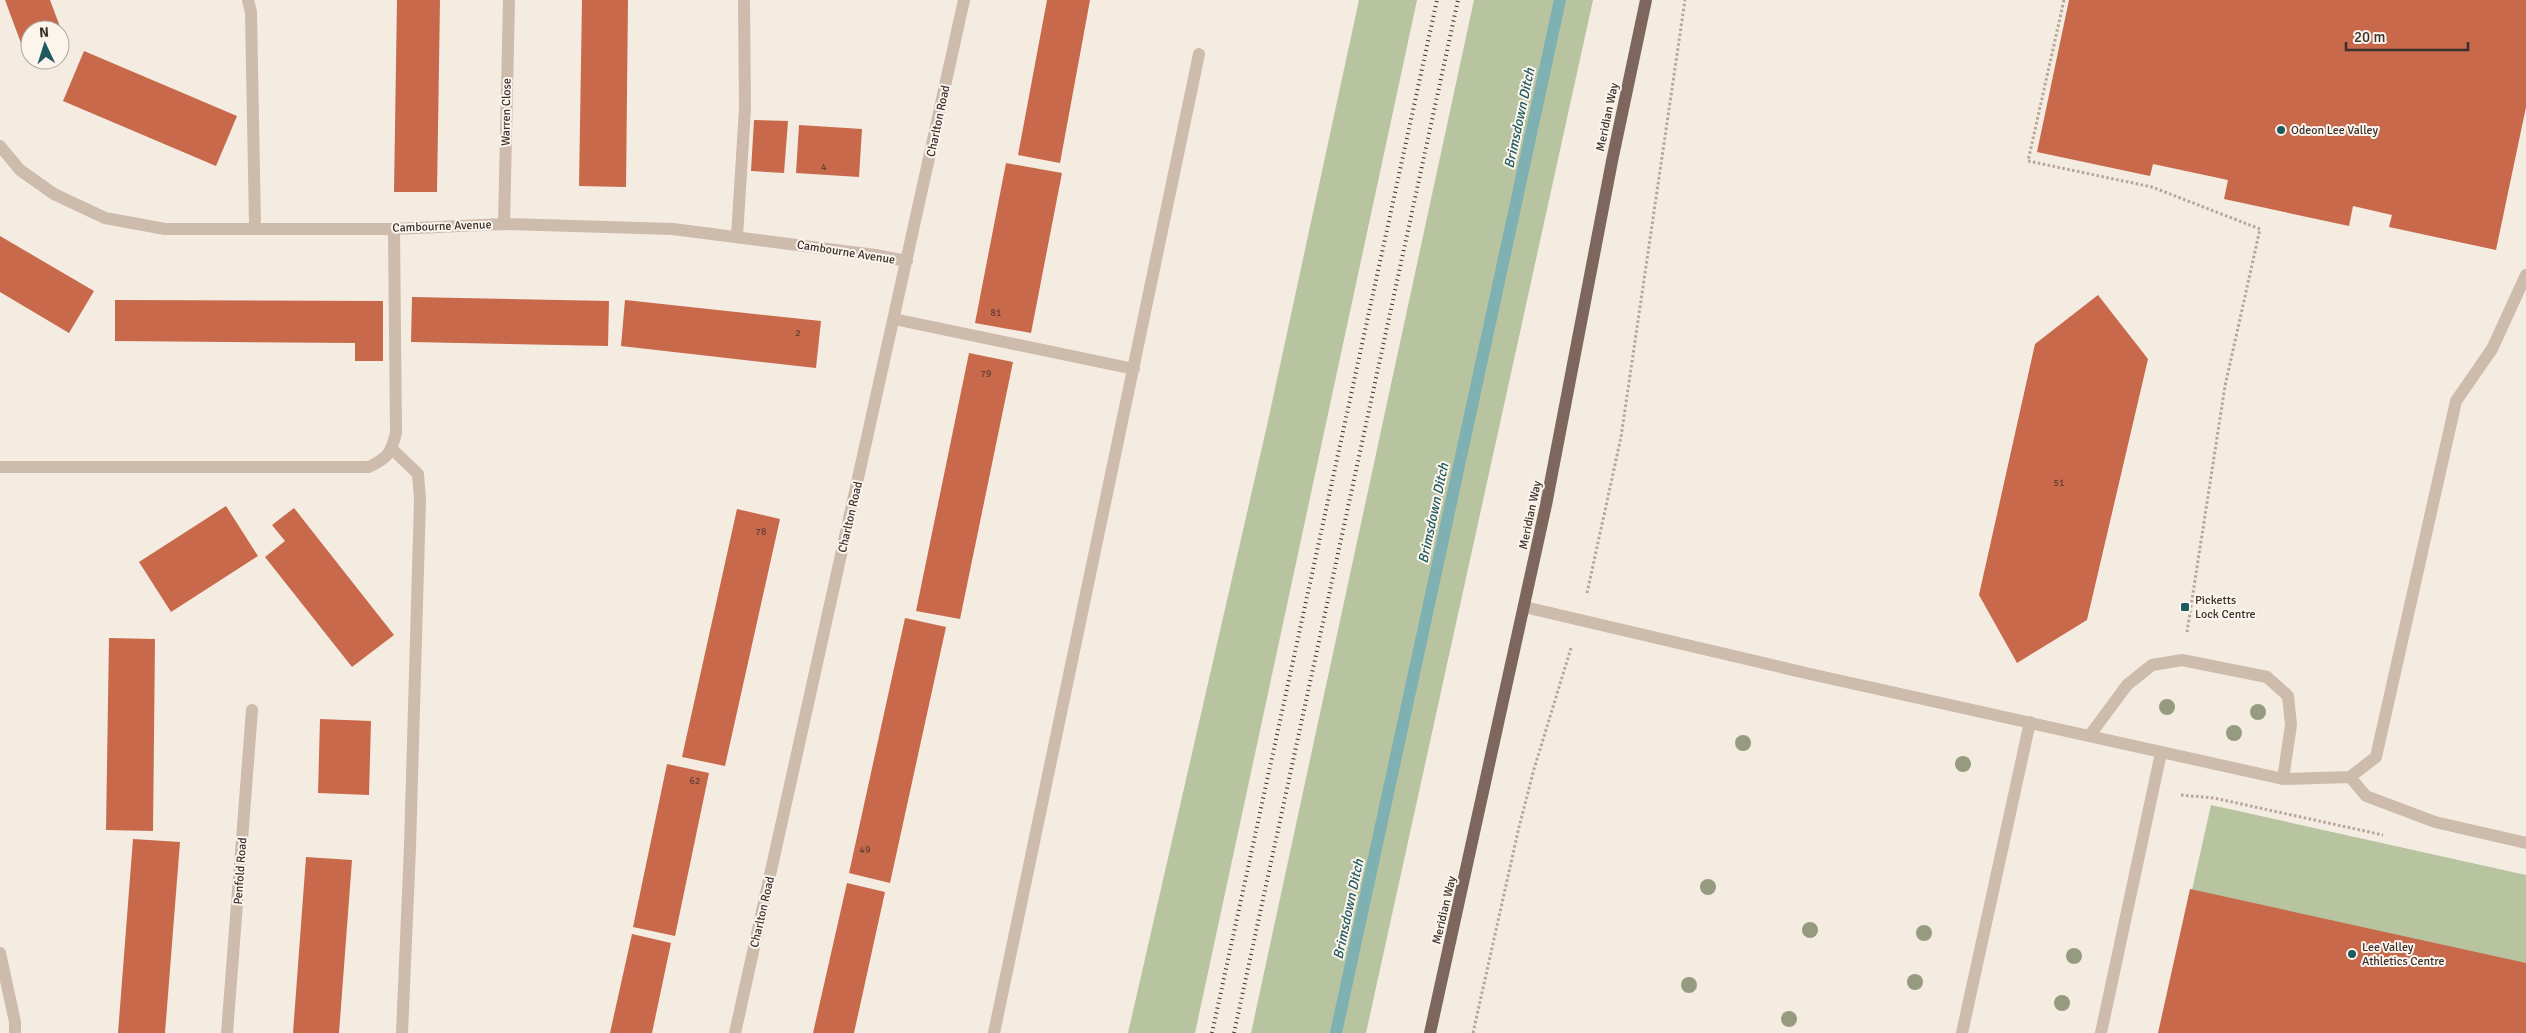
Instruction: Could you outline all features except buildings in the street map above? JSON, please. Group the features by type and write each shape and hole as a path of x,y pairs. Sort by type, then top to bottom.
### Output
{"main road":[{"name":"Meridian Way","path":"1430,1033 1525,607 1566,408 1612,161 1646,0"}],"street":[{"path":"248,0 252,12 255,227"},
{"name":"Warren Close","path":"504,224 509,0"},
{"path":"737,236 744,109 744,0"},
{"name":"Charlton Road","path":"735,1033 964,0"},
{"path":"994,1033 1199,54"},
{"name":"Cambourne Avenue","path":"0,146 20,170 54,194 104,218 165,228 394,229 504,224 673,229 737,236 907,261"},
{"path":"0,467 369,467 384,460 392,449 396,434 394,229"},
{"path":"1525,607 1810,674 2283,779 2350,777 2376,757 2456,401 2492,349 2526,275"},
{"path":"894,319 1134,369"},
{"path":"392,449 418,474 420,500 410,847 402,1033"},
{"path":"2090,735 2127,685 2152,665 2182,660 2267,677 2288,696 2291,725 2283,779"},
{"name":"Penfold Road","path":"228,1033 252,710"},
{"path":"1962,1033 2030,722"},
{"path":"2101,1033 2161,753"},
{"path":"2350,777 2366,796 2427,819 2526,843"},
{"path":"0,953 15,1022 15,1033"}],"path":[{"path":"1598,546 1621,436 1685,0"},
{"path":"2064,0 2028,161 2152,187 2260,229 2225,386 2182,660"},
{"path":"1473,1033 1519,827 1564,672"},
{"path":"2153,790 2190,797 2214,798 2390,836"}],"green space":[{"path":"1359,0 1417,0 1195,1033 1128,1033 1268,421"},
{"path":"1474,0 1593,0 1366,1033 1251,1033"},
{"name":"Lee Valley Athletics Centre","path":"2211,805 2526,875 2526,1033 2160,1033"}],"waterway":[{"name":"Brimsdown Ditch","path":"1336,1033 1560,0"}],"railway":[{"path":"1212,1033 1437,0"},
{"path":"1234,1033 1458,0"}],"place":[{"name":"Odeon Lee Valley","path":"2281,130"},
{"name":"Picketts Lock Centre","path":"2185,607"},
{"name":"Lee Valley Athletics Centre","path":"2352,954"}]}
